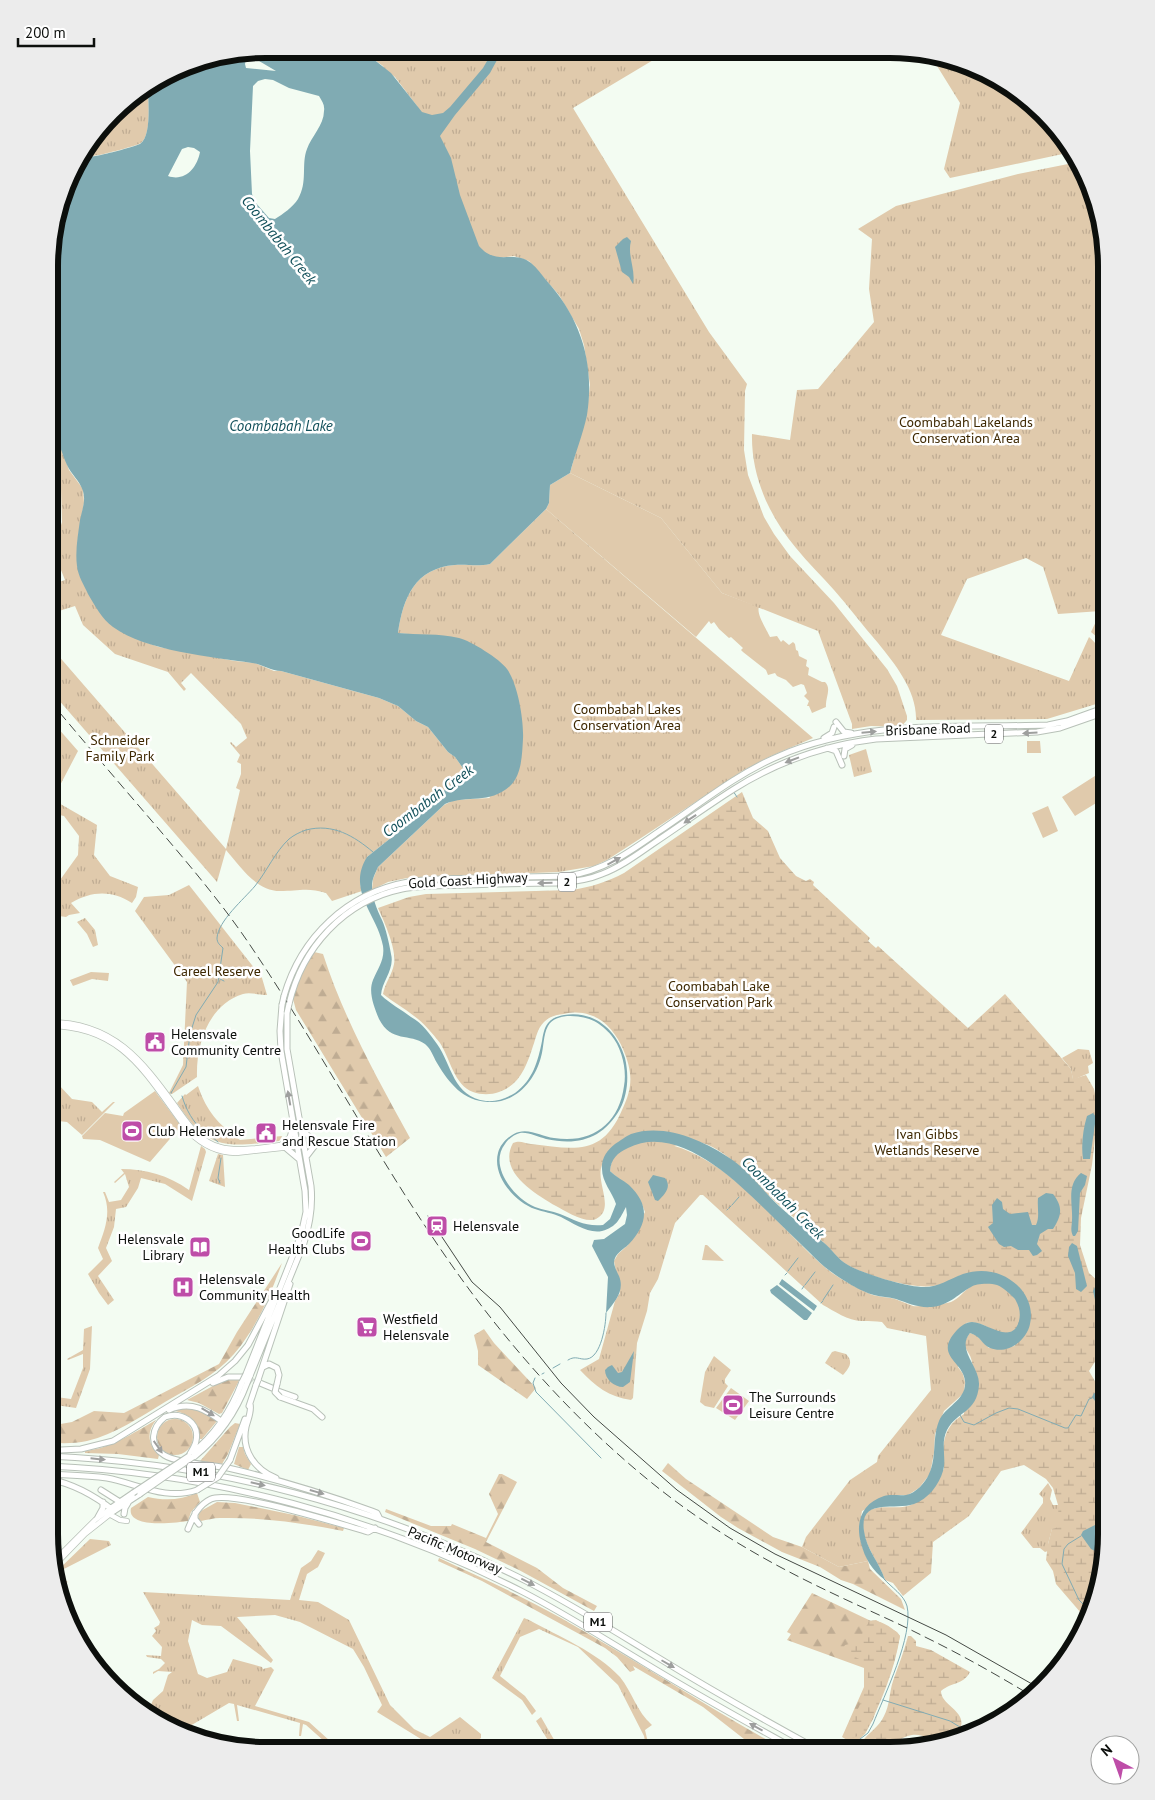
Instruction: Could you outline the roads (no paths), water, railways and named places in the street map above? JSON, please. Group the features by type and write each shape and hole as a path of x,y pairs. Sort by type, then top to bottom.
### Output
{"highway":[{"name":"Brisbane Road","path":"837,737 854,733 911,728 1048,725 1067,721 1098,710"},
{"name":"Brisbane Road","path":"839,746 860,741 892,738 1037,732 1060,728 1098,715"},
{"path":"780,756 828,736 832,733 835,725 844,732 854,733"},
{"name":"Gold Coast Highway","path":"251,1380 305,1220 306,1198 280,1041 282,1005 289,979 302,954 324,926 341,910 359,899 418,880 568,876 588,872 616,860 728,784 780,756 837,737"},
{"path":"844,756 845,750 849,745 892,738"},
{"name":"Gold Coast Highway","path":"113,1509 140,1494 211,1441 224,1423 232,1404 251,1380 306,1236 311,1216 312,1194 287,1048 287,1013 294,986 305,960 330,928 346,914 378,893 422,886 576,882 608,872 630,860 733,790 776,766 827,748 839,746"},
{"path":"827,748 836,751 842,765"},
{"path":"294,1127 285,1146 300,1159"},
{"path":"301,1130 314,1142 306,1157"},
{"path":"263,1367 292,1281 291,1274"},
{"path":"58,1451 97,1446 113,1441 224,1372 244,1350 284,1278"},
{"path":"283,1482 259,1468 246,1447 245,1432 251,1408 251,1380 263,1367 269,1364 277,1368 279,1375 275,1392 280,1398 312,1408 322,1417"},
{"path":"201,1387 225,1378 251,1380 276,1388 295,1397"},
{"path":"58,1475 105,1478 166,1494 184,1494 197,1490 218,1477 230,1460 250,1404"},
{"path":"164,1410 180,1406 192,1406 204,1409 224,1423"},
{"path":"191,1456 196,1441 196,1432 193,1424 188,1419 179,1415 165,1417 157,1424 153,1435 156,1448 169,1458 228,1468 283,1482 351,1506"},
{"name":"Pacific Motorway","path":"58,1456 97,1458 190,1470 351,1506 371,1513 380,1519 469,1554 545,1591 805,1742"},
{"name":"Gold Coast Highway","path":"113,1509 133,1493 191,1456"},
{"name":"Pacific Motorway","path":"58,1467 144,1474 195,1482 284,1501 347,1519 366,1529 375,1528 445,1555 523,1592 783,1742"},
{"path":"58,1481 71,1485 98,1498 113,1509"},
{"path":"101,1490 120,1502"},
{"path":"188,1529 195,1513 201,1506 210,1500 228,1497 366,1529"},
{"path":"124,1514 130,1500"},
{"path":"98,1517 103,1508 103,1502"},
{"path":"195,1513 195,1519 199,1524"}],"main road":[{"path":"58,1024 69,1023 91,1028 126,1047 148,1070 191,1128 209,1142 220,1147 234,1149 304,1144"},
{"path":"59,1556 98,1517 113,1509"},
{"path":"113,1509 120,1520 127,1521"},
{"path":"59,1562 85,1534 113,1509"}],"water":[{"name":"Coombabah Lake","path":"246,58 246,68 276,71 254,58 372,58 391,73 422,112 432,115 443,113 450,107 483,68 489,58 498,58 490,73 440,136 451,158 460,195 479,246 492,256 518,257 531,263 568,310 583,343 587,360 589,396 587,415 570,473 550,485 549,503 546,509 490,564 455,565 441,567 430,572 413,587 403,608 398,633 459,638 485,651 507,669 517,693 521,713 522,758 517,776 510,786 494,795 445,804 378,867 372,886 373,895 386,932 392,959 381,995 426,1029 442,1052 460,1087 475,1098 486,1101 498,1100 515,1093 526,1082 536,1063 546,1027 555,1018 575,1014 594,1019 603,1024 616,1039 625,1058 627,1084 625,1097 620,1109 606,1127 598,1134 589,1138 569,1141 558,1141 520,1133 505,1144 501,1153 501,1171 512,1189 527,1203 535,1207 586,1224 603,1225 610,1219 616,1204 602,1174 602,1162 607,1152 615,1144 631,1134 644,1131 670,1132 696,1140 731,1159 744,1169 784,1211 826,1245 841,1260 855,1269 896,1282 924,1287 939,1284 963,1274 987,1271 1009,1278 1021,1289 1028,1301 1031,1314 1028,1330 1016,1345 997,1350 987,1347 977,1336 970,1333 966,1339 967,1352 976,1371 979,1385 975,1401 971,1407 956,1419 947,1430 944,1440 944,1466 936,1486 924,1499 914,1504 880,1507 872,1509 867,1513 864,1520 865,1538 885,1580 873,1568 863,1549 859,1535 862,1514 865,1508 876,1499 887,1495 910,1494 917,1490 925,1481 933,1461 939,1421 963,1393 965,1388 963,1374 948,1352 950,1339 960,1327 970,1322 998,1331 1011,1332 1016,1328 1020,1318 1018,1304 1015,1299 1007,1291 994,1284 973,1286 947,1302 931,1307 917,1306 863,1291 825,1267 727,1174 688,1150 668,1143 648,1142 621,1152 613,1160 610,1171 636,1192 641,1200 644,1214 643,1222 635,1237 615,1259 614,1265 621,1281 621,1286 618,1296 606,1313 608,1277 592,1246 594,1240 604,1239 625,1224 626,1207 617,1222 611,1227 597,1232 591,1231 558,1216 527,1206 520,1201 502,1179 497,1162 501,1146 509,1137 516,1133 523,1131 554,1138 580,1138 592,1134 610,1121 621,1099 625,1080 621,1053 615,1040 599,1024 589,1019 576,1016 557,1018 546,1030 538,1066 529,1082 515,1095 507,1099 498,1102 479,1101 464,1094 452,1084 425,1044 395,1035 384,1027 379,1019 371,994 373,980 382,960 383,946 365,903 360,881 361,869 367,857 412,821 421,809 461,777 465,771 455,757 448,752 428,727 416,721 398,706 379,698 256,664 180,652 143,642 109,624 88,594 81,580 76,555 84,495 80,484 67,465 58,442 59,238 73,186 88,157 140,144 146,134 149,109 148,94 161,85 186,73 225,61","holes":["265,79 319,96 324,107 322,121 305,155 304,180 301,193 293,205 275,219 269,218 255,202 252,194 250,151 253,86 258,81","188,147 200,152 193,168 180,177 168,176 182,149"]},
{"path":"627,237 631,241 630,252 633,284 629,277 622,272 615,247"},
{"path":"1093,1113 1096,1117 1090,1159 1083,1159 1084,1126 1087,1116"},
{"path":"1081,1173 1087,1176 1085,1185 1080,1193 1078,1231 1073,1236 1071,1230 1071,1195 1073,1183"},
{"path":"653,1175 665,1178 668,1184 665,1193 658,1201 655,1200 648,1182"},
{"path":"1046,1193 1053,1194 1060,1207 1060,1215 1053,1229 1048,1229 1040,1234 1037,1244 1042,1251 1033,1256 1029,1250 1018,1250 1011,1246 1004,1247 999,1244 988,1227 993,1223 992,1205 997,1198 1002,1202 1003,1209 1010,1214 1028,1212 1032,1225 1036,1225 1038,1198"},
{"path":"1072,1243 1077,1246 1087,1286 1081,1292 1076,1289 1075,1273 1068,1256 1069,1247"},
{"path":"782,1279 817,1306 814,1311 779,1284"},
{"path":"777,1285 812,1313 807,1320 804,1320 771,1293 770,1290"},
{"path":"1096,1285 1098,1285 1098,1302 1095,1300 1093,1291"},
{"path":"634,1351 630,1382 623,1387 613,1384 608,1379 605,1370 612,1365 618,1373 622,1372"},
{"path":"1094,1393 1098,1394 1098,1408 1096,1406 1092,1397"},
{"path":"1098,1513 1097,1549 1095,1551 1091,1549 1081,1535 1083,1531 1095,1525"}],"waterway":[{"path":"733,791 737,797"},
{"path":"171,1093 186,1067 190,1034 196,1015 218,982 223,948 217,938 218,931 232,910 255,886 284,844 293,836 304,831 325,828 351,836 373,852"},
{"path":"220,979 224,981"},
{"path":"182,1096 196,1124 218,1142"},
{"path":"220,1183 218,1178 221,1158"},
{"path":"732,1205 739,1197"},
{"path":"788,1271 798,1258"},
{"path":"805,1285 815,1272"},
{"path":"823,1300 833,1285"},
{"path":"568,1360 575,1358 587,1359 596,1353 602,1340 606,1313"},
{"path":"553,1368 560,1364"},
{"path":"535,1378 533,1383 536,1392 601,1458"},
{"path":"960,1415 964,1422 974,1425 1009,1408 1018,1409 1068,1428 1076,1415 1081,1416 1089,1399 1092,1398"},
{"path":"1081,1536 1068,1544 1064,1549 1062,1564 1079,1600 1085,1606"},
{"name":"Coombabah Creek","path":"856,1742 868,1733 873,1724 897,1665 906,1633 907,1606 900,1595 884,1579"},
{"path":"883,1700 950,1721 963,1729"}],"tram line":[{"path":"428,1216 472,1282 500,1307 561,1383 594,1417 677,1490 730,1528 775,1554 946,1635 1034,1685"}],"railway":[{"path":"58,710 182,857 231,919 304,1029 401,1189 453,1267 498,1327 573,1412 657,1487 699,1518 742,1546 811,1583 939,1644 1026,1692"}],"place":[{"name":"Helensvale Community Centre","path":"155,1042"},
{"name":"Club Helensvale","path":"132,1131"},
{"name":"Helensvale Fire and Rescue Station","path":"266,1133"},
{"name":"Helensvale","path":"437,1226"},
{"name":"GoodLife Health Clubs","path":"361,1241"},
{"name":"Helensvale Library","path":"200,1247"},
{"name":"Helensvale Community Health","path":"183,1287"},
{"name":"Westfield Helensvale","path":"367,1327"},
{"name":"The Surrounds Leisure Centre","path":"733,1405"}],"park label":[{"name":"Coombabah Lakelands Conservation Area","path":"966,430"},
{"name":"Coombabah Lakes Conservation Area","path":"627,718"},
{"name":"Schneider Family Park","path":"120,748"},
{"name":"Careel Reserve","path":"217,971"},
{"name":"Coombabah Lake Conservation Park","path":"719,994"},
{"name":"Ivan Gibbs Wetlands Reserve","path":"927,1142"}]}
